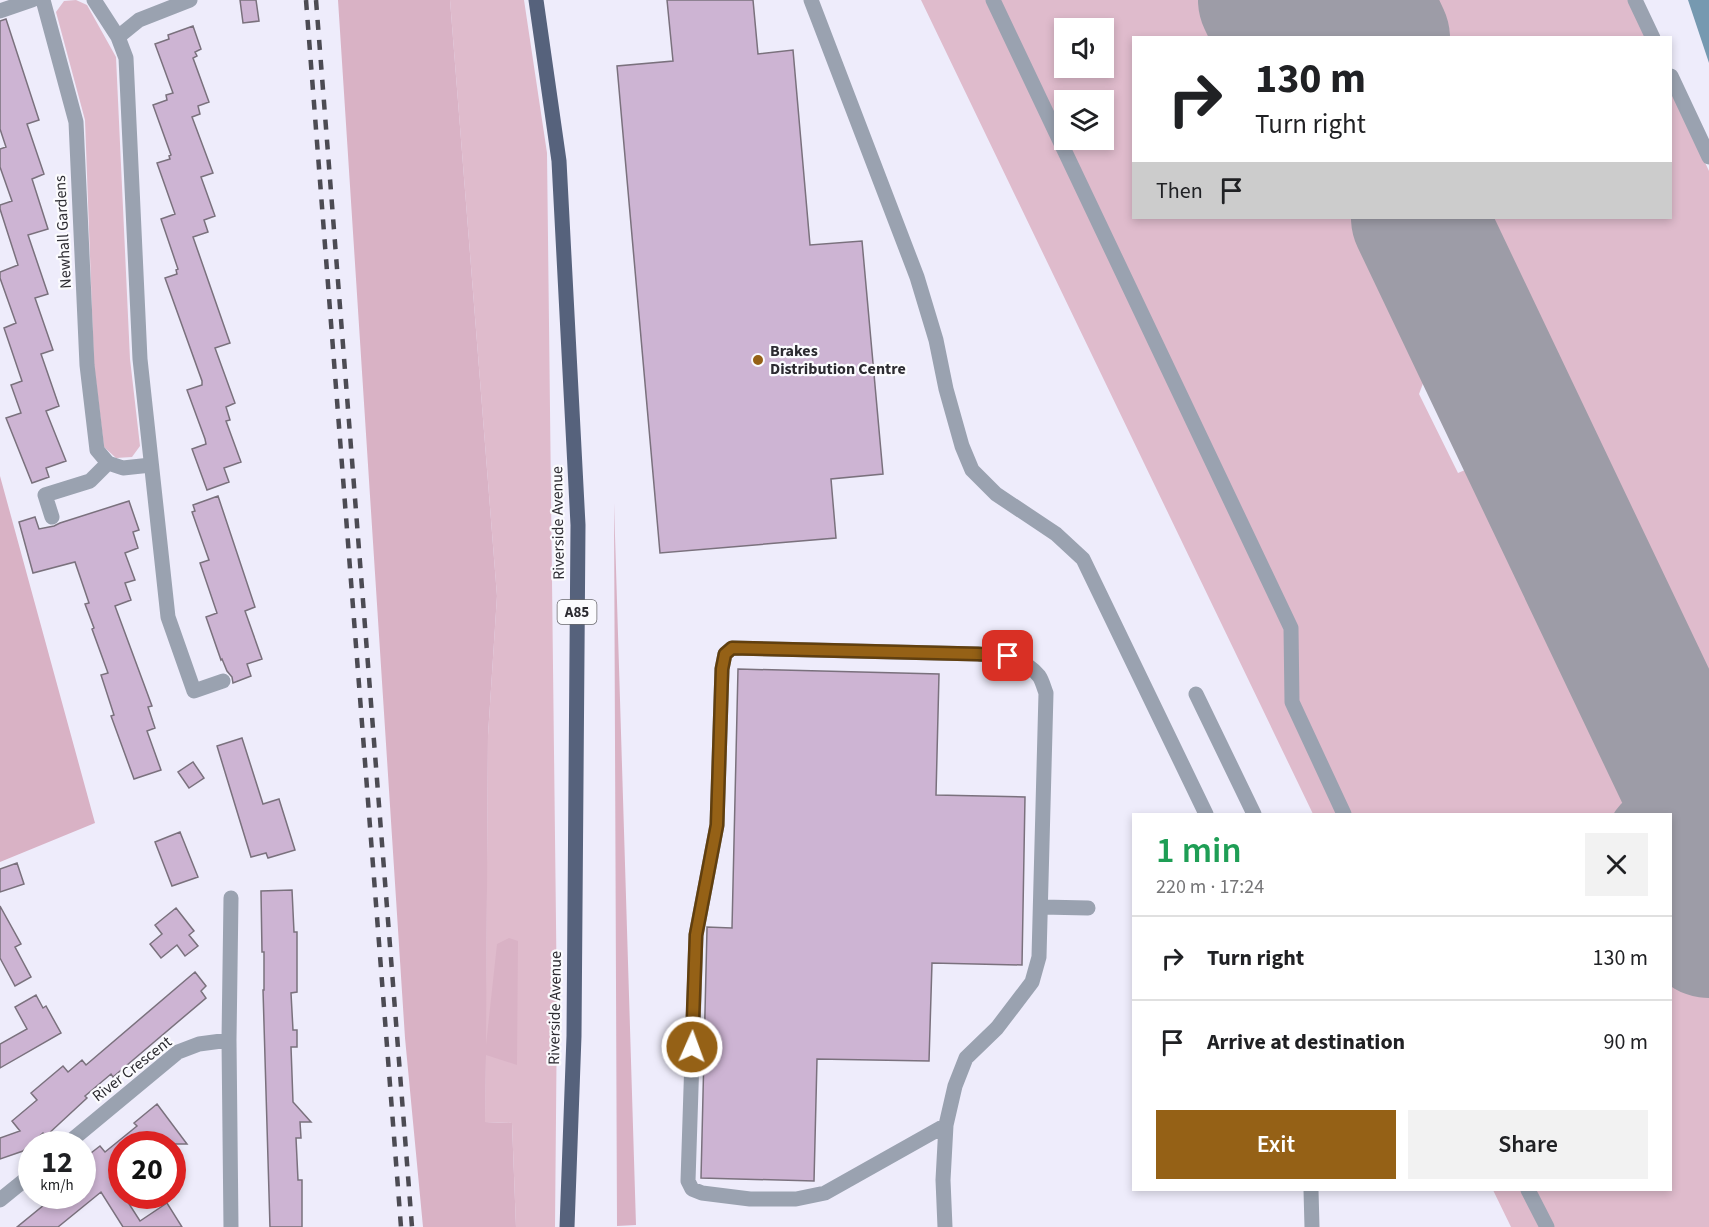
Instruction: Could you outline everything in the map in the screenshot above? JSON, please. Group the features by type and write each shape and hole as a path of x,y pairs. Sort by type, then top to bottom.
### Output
{"main road":[{"name":"Riverside Avenue","path":"536,0 559,161 578,525 574,1036 567,1227"}],"street":[{"path":"0,11 32,0"},
{"name":"Newhall Gardens","path":"43,0 76,122 87,366 97,450 108,463"},
{"path":"94,0 118,37 126,58 140,359 168,618 194,691 223,681"},
{"path":"118,37 139,20 190,0"},
{"path":"811,0 917,277 936,340 946,389 962,446 972,470 996,494 1056,534 1083,559 1206,813"},
{"path":"993,0 1291,628 1292,702 1344,813"},
{"path":"1635,0 1652,36"},
{"path":"1672,78 1709,157"},
{"path":"52,517 45,495 90,481 108,463 123,468 152,465"},
{"path":"945,1227 943,1180 946,1125 955,1086 966,1058 997,1028 1032,982 1040,957 1046,693 1039,676 1026,664 1008,656 732,648 725,654 722,669 717,825 696,935 688,1181 692,1189 702,1193 750,1199 796,1199 825,1193 946,1125"},
{"path":"1197,694 1254,813"},
{"path":"231,898 229,1040 231,1227"},
{"path":"1042,907 1088,908"},
{"name":"River Crescent","path":"83,1131 178,1052 199,1044 229,1040"},
{"path":"0,1200 18,1185"},
{"path":"1311,1191 1312,1227"},
{"path":"1529,1191 1547,1227"}],"shaded area":[{"path":"76,0 87,5 116,57 130,359 140,446 132,457 116,458 104,447 94,365 85,120 56,12 64,1"},
{"path":"338,0 450,0 497,596 488,735 486,1045 497,944 509,938 518,941 517,1065 486,1055 485,1122 512,1123 516,1227 423,1227 405,1038"},
{"path":"450,0 524,0 547,153 557,1008 555,1227 516,1227 512,1123 485,1122 488,735 497,596"},
{"path":"921,0 1264,0 1282,36 1132,36 1132,219 1368,219 1434,354 1419,394 1458,473 1479,464 1487,467 1656,813 1313,813"},
{"path":"1370,0 1629,0 1647,36 1388,36"},
{"path":"1672,92 1709,171 1709,712 1474,219 1672,219"},
{"path":"0,476 95,823 0,862"},
{"path":"614,503 636,1225 617,1226"},
{"path":"1672,848 1709,924 1709,1227 1511,1227 1493,1191 1672,1191"}],"water":[{"path":"1688,0 1709,0 1709,63"}],"building":[{"path":"240,0 256,0 259,21 243,23"},
{"name":"Brakes Distribution Centre","path":"667,0 753,0 758,54 793,50 810,245 862,241 883,474 831,479 836,538 660,553 617,66 673,61"},
{"path":"6,19 39,120 27,124 44,174 32,179 48,229 28,235 48,294 35,298 53,350 41,354 59,406 46,411 66,461 46,468 49,477 32,483 6,418 21,413 11,385 22,381 4,328 16,323 0,278 0,272 18,265 0,209 0,205 12,201 0,167 0,149 6,147 0,129 0,21"},
{"path":"193,26 201,49 195,52 197,56 193,58 209,102 198,106 200,114 192,117 213,173 201,177 215,216 204,220 208,232 193,237 230,343 215,348 235,403 226,407 230,420 226,421 241,462 224,468 229,482 207,490 192,449 206,444 205,439 187,390 202,385 202,381 165,278 177,274 178,269 161,219 175,214 157,163 170,159 171,155 153,105 167,100 166,95 173,93 155,44 169,39 168,35"},
{"path":"218,496 255,607 245,611 262,659 247,664 251,676 233,683 232,677 221,660 206,617 217,613 200,563 209,560 192,512 195,511 193,505"},
{"path":"129,501 139,530 133,532 138,548 125,553 135,580 125,583 131,600 115,606 152,706 148,707 155,728 147,731 161,770 134,779 111,716 114,715 101,675 108,673 92,629 94,628 85,604 89,603 75,562 33,573 19,522 35,517 39,529"},
{"path":"738,669 939,674 936,795 1025,797 1022,965 932,963 929,1061 817,1059 814,1181 701,1178 707,927 732,928"},
{"path":"242,738 263,804 279,799 295,850 268,858 266,853 251,857 217,746"},
{"path":"193,762 204,778 189,788 178,772"},
{"path":"180,832 198,877 172,886 155,842"},
{"path":"17,863 24,884 0,892 0,869"},
{"path":"292,890 294,932 297,932 297,992 291,993 293,1030 297,1030 297,1047 291,1047 293,1102 311,1122 300,1122 301,1138 296,1138 298,1180 302,1180 302,1227 270,1227 261,891"},
{"path":"0,906 21,944 15,947 31,977 15,986 0,958"},
{"path":"176,908 194,931 189,935 198,946 185,956 177,945 161,958 150,944 162,934 155,925"},
{"path":"195,972 206,986 201,991 206,998 113,1077 111,1074 85,1096 87,1098 51,1131 20,1131 12,1121 37,1100 31,1093 63,1066 68,1072 82,1060 86,1065"},
{"path":"36,995 43,1008 46,1006 61,1033 0,1068 0,1044 27,1029 15,1007"},
{"path":"157,1104 177,1131 131,1131 137,1126 134,1123"},
{"path":"18,1132 18,1153 0,1159 0,1138"},
{"path":"100,1146 105,1152 108,1150 108,1203 101,1192 96,1196 96,1149"},
{"path":"39,1209 80,1209 58,1227 17,1227"},
{"path":"112,1209 132,1209 140,1221 158,1209 171,1209 182,1227 123,1227"}],"runway":[{"path":"1266,0 1283,36"},
{"path":"1364,0 1381,36"},
{"path":"1419,219 1709,827"},
{"path":"1672,852 1709,930"}],"railway":[{"path":"306,0 401,1227"},
{"path":"316,0 412,1227"}],"place":[{"name":"Brakes Distribution Centre","path":"758,360"}],"route":[{"path":"692,1047 696,935 717,825 722,669 725,654 732,648 1008,656"}]}
